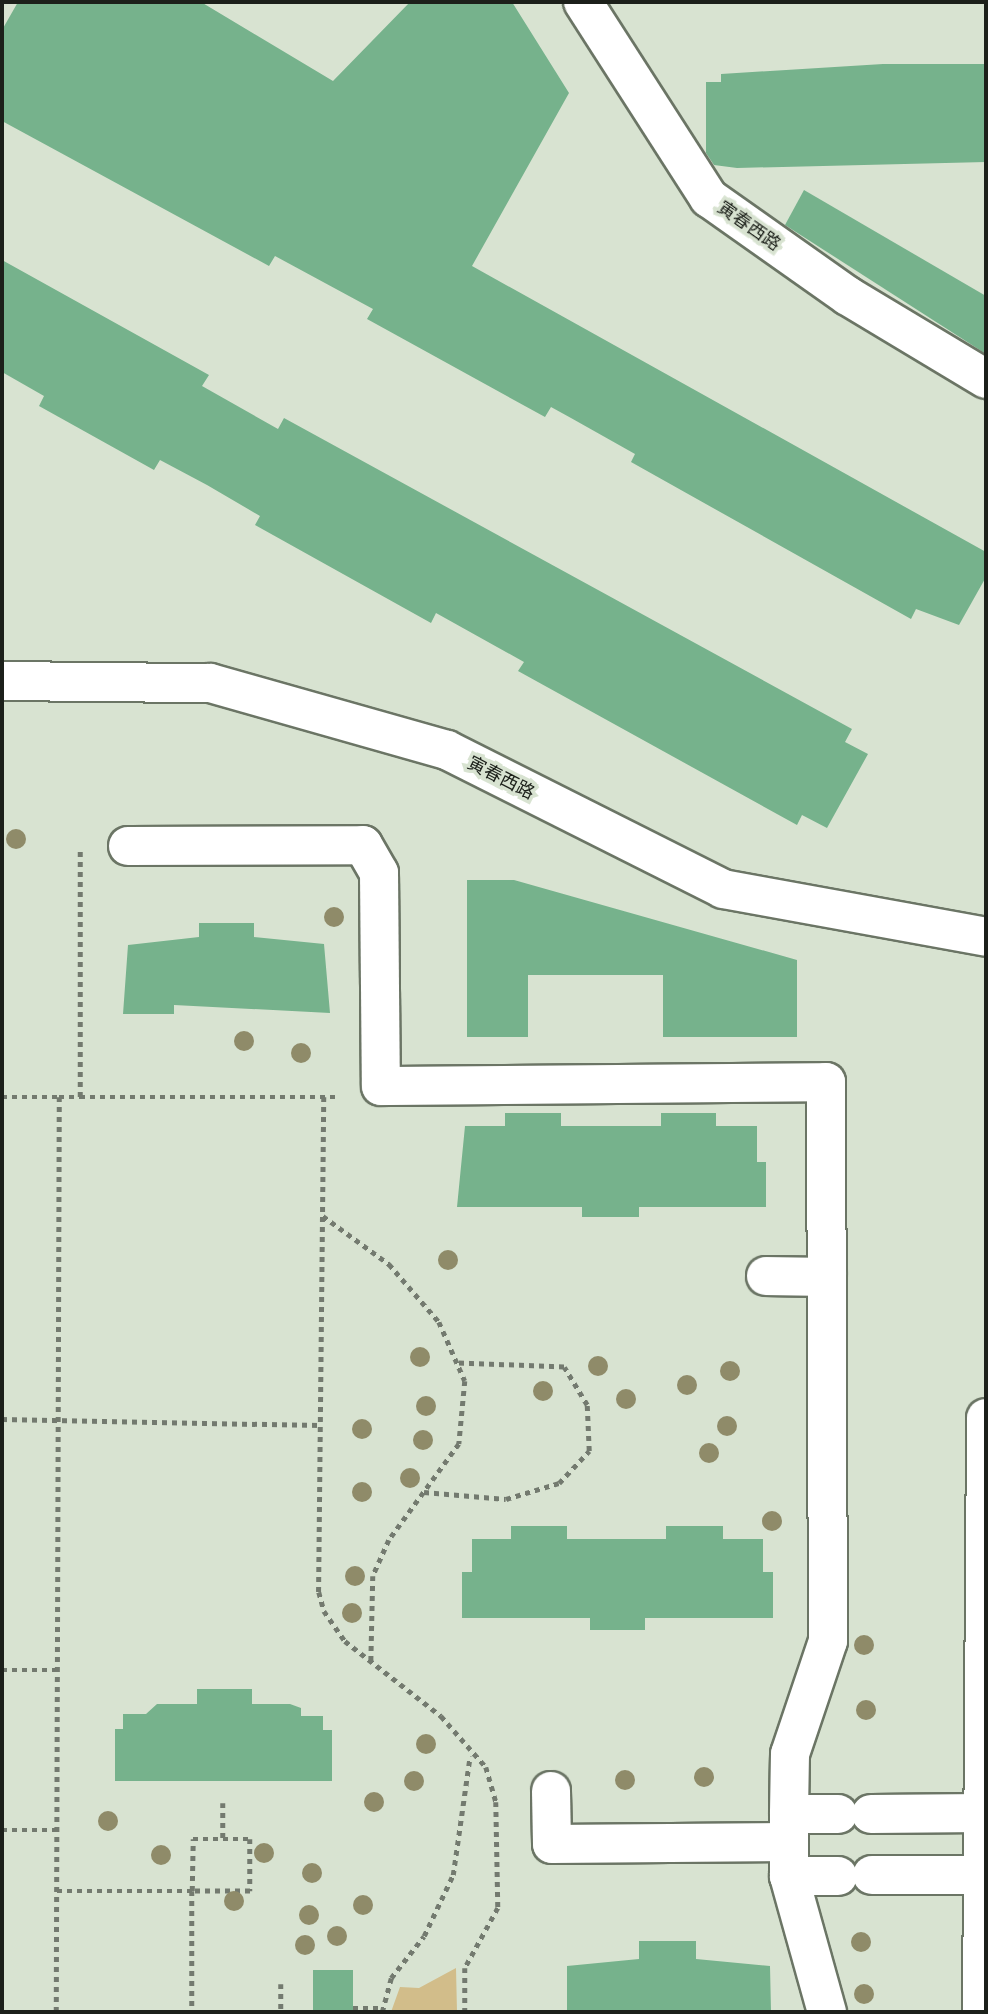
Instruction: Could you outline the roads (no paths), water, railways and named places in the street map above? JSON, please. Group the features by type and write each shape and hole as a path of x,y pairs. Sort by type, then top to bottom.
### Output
{"street":[{"name":"寅春西路","path":"583,2 709,198 848,296 986,379"},
{"name":"寅春西路","path":"2,681 210,683 447,750 723,889 986,937"},
{"path":"128,846 363,845 379,873 381,1086 826,1082 828,1641 790,1754 789,1844 827,2012"},
{"path":"766,1276 827,1277"},
{"path":"982,2012 986,1419"},
{"path":"551,1791 552,1844 789,1844 855,1814 983,1813"},
{"path":"789,1844 855,1876 983,1875"}]}
